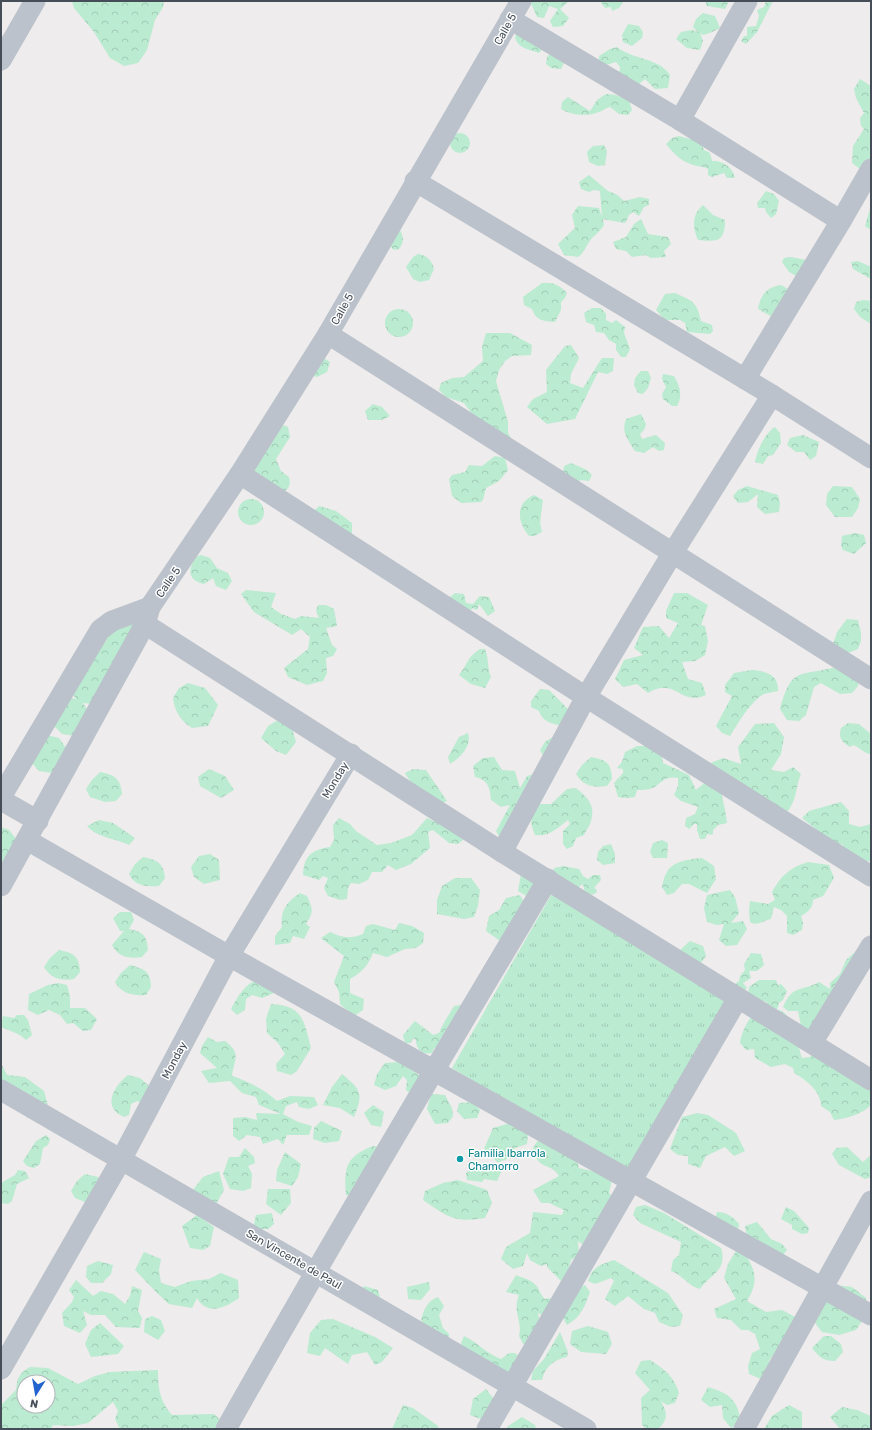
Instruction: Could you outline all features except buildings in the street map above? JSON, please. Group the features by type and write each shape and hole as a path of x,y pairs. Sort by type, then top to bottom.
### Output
{"street":[{"path":"1,60 35,1"},
{"name":"Calle 5","path":"1,886 38,821 147,616 240,474 328,334 415,181 476,80 521,1"},
{"path":"680,120 747,1"},
{"path":"510,19 680,120 841,221"},
{"path":"745,379 841,221 871,168"},
{"path":"415,181 772,395 871,458"},
{"path":"328,334 672,554 871,679"},
{"path":"502,852 586,697 672,554 772,395"},
{"path":"240,474 586,697 871,876"},
{"path":"147,616 351,754 502,852 548,879 871,1080"},
{"name":"Calle 5","path":"1,797 100,630 112,621 147,616"},
{"name":"Monday","path":"1,1369 122,1160 228,956 351,754"},
{"path":"1,800 38,821"},
{"path":"27,840 228,956 871,1315"},
{"path":"226,1429 315,1272 548,879"},
{"path":"812,1043 871,946"},
{"path":"487,1429 738,998"},
{"name":"San Vincente de Paul","path":"1,1090 586,1429"},
{"path":"744,1429 871,1201"}],"green space":[{"path":"72,1 106,1 107,3 110,1 164,1 163,7 155,20 147,50 138,63 124,66 110,58 94,32 74,8"},
{"path":"530,1 569,1 560,9 569,18 563,26 553,27 550,21 558,9 549,6 544,18 537,17"},
{"path":"600,1 624,1 619,8 612,11 611,7 605,8"},
{"path":"705,1 729,1 725,9 707,6"},
{"path":"766,1 773,1 757,32 746,44 741,41 744,36 747,36 747,27 756,26 759,16 757,10 764,7"},
{"path":"703,13 715,16 720,28 703,35 700,33 703,41 700,50 687,48 676,39 681,32 692,30 698,32 693,27 696,19"},
{"path":"628,24 639,26 643,32 642,38 632,46 623,42 622,35"},
{"path":"517,33 542,50 539,53 521,46 516,41 515,37"},
{"path":"617,47 665,69 670,75 668,88 655,89 645,79 639,84 614,72 620,71 620,67 616,62 603,66 599,60 599,56 610,49"},
{"path":"551,52 565,61 561,69 551,68 546,64 547,57"},
{"path":"860,79 871,86 871,169 864,172 852,163 853,146 864,129 861,126 860,118 864,113 856,98 854,89"},
{"path":"606,94 616,95 629,100 632,110 628,115 619,114 610,107 594,114 584,115 574,114 561,109 562,102 568,97 590,111 597,100"},
{"path":"460,133 467,136 470,143 467,150 460,153 453,150 450,143 453,136"},
{"path":"679,136 701,142 704,150 710,153 712,161 720,162 726,165 732,171 735,178 727,178 724,173 712,177 708,175 708,169 693,165 681,159 666,144 672,138"},
{"path":"604,145 607,151 605,165 598,166 589,162 587,152 593,146"},
{"path":"589,175 608,191 616,194 624,201 640,197 649,199 649,205 644,207 639,216 633,212 624,223 603,219 604,225 590,240 583,252 578,257 564,255 558,244 575,228 572,215 578,206 599,208 602,217 600,191 594,190 589,192 581,189 579,182"},
{"path":"766,191 774,194 779,201 776,214 771,218 766,212 765,208 758,208 757,203"},
{"path":"703,205 713,215 725,220 725,227 719,239 710,241 698,240 694,222 696,213"},
{"path":"871,205 871,230 865,226"},
{"path":"641,219 648,234 668,237 671,244 664,251 666,257 651,258 646,255 632,257 626,251 616,249 613,242 626,237 634,224"},
{"path":"400,230 403,242 399,249 394,250 388,244"},
{"path":"418,254 426,257 433,266 434,269 429,280 420,282 413,279 406,267 413,257"},
{"path":"791,257 806,260 800,278 789,272 782,262 784,258"},
{"path":"858,261 871,267 871,279 853,269 851,262"},
{"path":"542,283 556,285 567,293 561,302 561,310 555,322 541,320 536,316 532,309 524,305 523,297"},
{"path":"781,285 788,289 776,319 758,309 760,300 765,292"},
{"path":"675,293 690,300 696,306 701,321 712,325 713,331 710,334 687,332 685,323 680,320 665,320 656,310 665,294"},
{"path":"863,300 871,301 871,324 860,317 854,309 856,302"},
{"path":"592,308 601,308 606,314 606,320 612,323 616,320 625,327 624,333 630,349 626,357 621,357 616,350 616,344 609,340 604,333 596,332 594,325 586,322 584,313"},
{"path":"399,309 409,313 413,323 409,333 399,337 389,333 385,323 389,313"},
{"path":"486,333 510,333 532,345 531,355 512,356 505,361 499,370 496,381 508,422 508,433 512,440 472,414 464,403 446,397 439,390 441,383 452,378 464,377 483,361 482,347"},
{"path":"571,345 579,358 571,374 570,383 583,388 602,358 614,358 613,371 607,374 598,372 575,419 547,424 527,407 533,399 547,392 546,370 565,346"},
{"path":"319,355 330,362 327,372 317,377 307,374"},
{"path":"641,371 648,371 651,378 648,388 643,394 638,393 634,385 635,378"},
{"path":"663,374 674,376 678,384 680,398 677,406 672,406 663,399 662,394 666,387 662,379"},
{"path":"373,404 382,407 390,416 382,420 368,420 365,411"},
{"path":"641,414 646,424 644,430 640,434 642,439 656,435 665,443 664,450 659,451 653,447 644,453 635,451 626,436 624,428 626,419"},
{"path":"283,425 288,427 290,437 276,459 281,471 289,477 290,485 282,493 251,473"},
{"path":"775,427 780,433 781,443 773,455 768,456 763,464 755,462 762,443 768,433"},
{"path":"803,435 819,442 816,456 810,460 804,452 796,452 787,445 790,438"},
{"path":"495,456 505,458 508,470 499,481 486,488 483,500 481,502 461,503 452,496 449,479 452,475 465,472 469,465 482,466"},
{"path":"571,463 587,470 592,475 589,481 581,480 577,482 563,474 564,466"},
{"path":"747,486 778,495 780,503 779,512 765,514 757,507 758,494 748,502 738,503 733,496 738,490"},
{"path":"833,486 852,487 860,499 858,508 852,517 835,517 826,505 827,494"},
{"path":"534,495 543,500 540,523 542,532 534,536 529,536 522,525 520,513 524,503 528,498"},
{"path":"251,499 260,503 264,512 260,521 251,525 242,521 238,512 242,503"},
{"path":"319,506 336,511 352,523 352,536 312,513"},
{"path":"855,533 864,535 866,543 854,554 843,550 841,546 842,536"},
{"path":"201,555 210,558 217,568 228,573 232,581 226,590 216,586 213,578 204,584 194,580 191,574 191,566 196,557"},
{"path":"246,590 276,593 271,607 281,614 295,619 301,616 319,618 316,611 318,605 326,605 334,609 337,626 326,628 332,645 337,649 333,656 326,658 327,673 323,681 307,685 288,677 284,668 308,649 310,637 301,629 292,635 254,612 241,594"},
{"path":"455,593 464,594 466,603 473,604 480,596 489,597 495,611 488,616 479,604 477,610 472,608 469,613 466,611 466,607 460,606 449,598"},
{"path":"674,593 687,593 708,605 701,625 705,626 708,641 705,655 695,661 682,662 688,679 702,683 706,695 697,698 665,688 657,689 648,693 637,684 623,687 615,679 624,660 643,655 634,648 643,627 659,626 669,638 678,623 666,618 666,611"},
{"path":"847,619 858,620 861,641 858,649 843,655 832,647 837,632"},
{"path":"139,622 93,704 83,703 89,712 75,736 62,734 54,726 70,698 76,699 72,693 100,643 106,642 105,629"},
{"path":"480,649 485,649 491,677 485,688 471,684 459,675 470,658"},
{"path":"836,667 859,679 858,686 852,693 840,694 821,683 814,687 806,715 799,721 787,720 780,709 784,695 793,679 805,673"},
{"path":"752,670 762,671 774,677 778,685 778,691 764,694 757,699 744,714 730,736 722,733 716,726 732,696 725,692 725,685 734,673"},
{"path":"188,683 205,688 218,705 208,726 192,728 181,719 177,712 173,698 179,688"},
{"path":"540,689 549,690 568,709 564,726 553,724 546,720 539,711 531,707 531,701"},
{"path":"278,720 292,728 296,742 286,755 276,751 261,738 268,726"},
{"path":"774,723 784,737 781,754 771,770 784,772 793,767 801,774 795,797 788,811 776,812 767,805 761,794 755,796 706,765 723,758 741,764 738,747 755,724"},
{"path":"848,723 859,724 871,734 871,754 866,753 853,745 850,747 840,737 841,728"},
{"path":"468,733 469,738 467,747 458,758 450,764 448,757 459,737"},
{"path":"47,735 59,738 66,748 52,773 39,771 31,762"},
{"path":"551,738 558,738 545,759 540,750 545,742"},
{"path":"637,746 650,746 661,751 663,763 689,775 696,790 708,780 721,788 727,823 718,825 713,830 713,834 710,835 708,833 705,839 700,839 697,824 694,824 689,829 685,826 686,818 695,814 698,807 681,801 674,795 678,786 678,778 668,778 647,790 637,790 635,797 618,797 614,783 623,773 623,769 617,768 622,762 625,752"},
{"path":"494,757 502,770 515,771 520,788 527,776 535,774 500,838 496,831 510,805 501,807 491,800 488,785 483,780 475,777 473,766 483,758"},
{"path":"591,757 600,759 609,765 612,779 607,786 598,787 585,784 576,774 582,765"},
{"path":"209,769 225,776 234,790 221,798 200,786 198,777"},
{"path":"413,769 426,770 447,801 439,804 410,781 405,773"},
{"path":"100,772 113,776 120,784 122,794 116,801 105,802 90,797 86,789"},
{"path":"576,788 590,802 592,810 590,823 584,835 576,838 573,846 567,849 563,844 563,831 570,824 568,820 557,829 545,835 535,835 531,822 532,815 540,804 551,804 567,789"},
{"path":"841,802 849,811 849,824 860,827 871,824 871,861 857,861 842,852 843,845 832,842 802,818 809,811"},
{"path":"339,818 350,824 356,831 377,845 391,843 412,835 427,818 462,834 463,840 458,844 449,843 433,830 428,832 430,848 411,864 396,870 388,865 382,872 372,872 368,880 359,884 351,883 348,888 347,899 340,900 328,896 324,888 328,878 323,876 319,880 303,875 305,863 310,855 313,852 323,848 330,847 334,840 333,825"},
{"path":"99,820 113,823 135,838 129,845 101,836 87,826"},
{"path":"1,827 9,830 17,840 1,864"},
{"path":"662,840 668,843 667,858 653,858 650,852 653,843"},
{"path":"611,844 615,854 615,863 603,865 597,860 598,852 603,846"},
{"path":"210,854 219,860 220,880 204,884 194,877 191,867 199,856"},
{"path":"143,857 156,861 163,869 165,878 159,886 141,885 131,878 129,874 135,864"},
{"path":"702,858 714,866 716,879 707,893 689,884 682,884 674,893 667,895 662,887 665,875 670,868 682,861"},
{"path":"808,862 829,865 834,878 823,896 813,900 810,910 801,916 803,923 802,930 793,935 787,933 787,916 781,910 774,907 771,919 758,924 750,922 750,901 768,904 775,900 772,892 779,881 791,870"},
{"path":"563,866 579,869 583,876 588,879 593,875 600,875 601,880 594,888 597,890 596,893 591,895 585,893 583,884 577,888 554,872 554,868"},
{"path":"521,874 533,882 536,895 528,897 518,891"},
{"path":"455,878 471,878 480,890 478,906 474,917 464,919 437,914 437,900 442,886"},
{"path":"554,890 729,998 633,1177 452,1068"},
{"path":"730,890 735,897 739,913 731,923 743,921 747,929 737,945 726,946 719,940 724,924 717,925 707,922 704,908 707,895"},
{"path":"300,893 307,896 312,910 306,924 310,927 304,939 293,936 290,943 275,945 275,936 282,927 283,911 288,903"},
{"path":"520,895 529,910 503,943 486,931 489,916 499,910 506,898"},
{"path":"120,912 131,912 134,920 129,929 141,933 147,941 148,950 142,957 133,958 121,955 112,945 124,931 120,931 113,918"},
{"path":"399,923 412,926 424,933 423,943 416,948 405,949 387,957 373,953 369,962 364,968 350,979 350,993 364,999 363,1010 354,1016 340,1004 339,992 334,982 344,956 321,938 330,932 346,937 358,936 363,934 366,926 373,924 395,930"},
{"path":"690,941 703,946 706,956 698,967 679,951"},
{"path":"863,945 818,1039 801,1026 798,1011 788,1011 783,1007 790,995 798,990 819,982 830,989 830,983 840,974 846,960"},
{"path":"59,950 72,954 77,959 80,972 74,979 65,980 53,977 44,967 50,958"},
{"path":"751,953 761,954 764,965 757,971 749,971 751,978 743,983 747,988 745,990 739,989 735,984 739,981 740,976 745,970 744,964"},
{"path":"130,965 143,970 148,974 151,987 146,995 137,995 124,992 115,982 121,973"},
{"path":"270,976 274,993 262,998 252,995 246,999 245,1010 237,1015 231,1009 238,996 250,983"},
{"path":"759,980 776,980 778,985 781,984 787,991 783,1000 779,1003 777,1010 787,1016 791,1022 802,1058 810,1057 813,1053 822,1058 825,1064 829,1062 871,1084 871,1105 854,1116 834,1120 830,1112 821,1106 816,1091 812,1086 794,1073 793,1068 785,1064 771,1067 755,1058 754,1049 746,1050 740,1043 743,1032 754,1013 767,1002 754,999 748,994 749,987"},
{"path":"58,983 67,985 70,996 70,1008 85,1008 97,1019 91,1030 83,1031 73,1023 67,1024 60,1015 49,1010 38,1015 28,1010 29,994 48,985"},
{"path":"271,1004 282,1005 296,1011 304,1022 311,1048 297,1071 291,1075 277,1071 276,1064 285,1054 278,1043 267,1033 266,1019"},
{"path":"461,1005 452,1038 441,1037 439,1047 434,1048 432,1053 421,1051 417,1047 416,1040 413,1038 411,1043 405,1043 403,1035 415,1021 433,1035 439,1033 454,1006"},
{"path":"17,1015 24,1015 28,1020 32,1035 26,1040 1,1027 3,1016 14,1018"},
{"path":"208,1037 217,1042 225,1041 234,1050 236,1057 232,1076 256,1086 277,1101 290,1096 314,1097 318,1105 309,1109 299,1107 297,1102 286,1106 283,1114 298,1122 312,1126 309,1135 287,1135 283,1145 278,1139 263,1144 260,1137 247,1135 239,1141 233,1136 233,1118 245,1117 257,1120 256,1113 281,1114 259,1105 256,1097 242,1093 230,1081 209,1083 201,1071 217,1068 200,1053 202,1046"},
{"path":"399,1062 419,1075 427,1086 416,1098 406,1090 407,1080 403,1076 396,1086 385,1090 374,1085 377,1074 385,1063"},
{"path":"1,1063 7,1075 25,1077 44,1091 48,1106 44,1114 27,1118 19,1101 1,1100"},
{"path":"342,1074 357,1088 359,1092 359,1102 354,1117 340,1108 323,1105 332,1087"},
{"path":"128,1075 140,1078 148,1085 149,1096 144,1104 137,1101 131,1104 129,1115 124,1117 117,1113 111,1102 112,1096 118,1085"},
{"path":"431,1094 445,1095 452,1108 453,1116 448,1123 435,1124 427,1109"},
{"path":"473,1102 480,1110 477,1118 464,1119 457,1111 459,1103"},
{"path":"373,1105 384,1112 381,1127 371,1125 364,1113"},
{"path":"697,1113 708,1115 736,1133 745,1151 734,1156 725,1147 706,1156 700,1168 688,1164 688,1156 678,1155 670,1149 682,1117"},
{"path":"321,1121 342,1131 339,1141 325,1143 313,1139 314,1128"},
{"path":"507,1124 522,1125 528,1133 527,1144 515,1148 508,1158 497,1162 484,1149 493,1128"},
{"path":"46,1135 50,1139 48,1145 43,1148 40,1164 34,1168 27,1166 23,1161 36,1141"},
{"path":"540,1137 575,1154 579,1168 596,1172 612,1180 609,1193 616,1200 589,1249 578,1241 579,1255 571,1260 568,1270 569,1278 562,1282 547,1267 547,1264 541,1266 530,1260 527,1253 523,1266 513,1269 501,1259 506,1247 530,1233 533,1212 562,1215 564,1210 549,1203 541,1203 533,1190 559,1176 556,1171 541,1163 535,1155 533,1148"},
{"path":"373,1146 381,1148 373,1165 366,1164 368,1171 367,1178 355,1182 361,1187 356,1197 346,1195 345,1178 348,1164 357,1154"},
{"path":"847,1147 863,1162 871,1155 871,1177 865,1179 839,1165 832,1154 836,1148"},
{"path":"245,1148 254,1157 255,1163 248,1166 252,1174 251,1188 243,1191 230,1189 223,1174 229,1157 239,1157"},
{"path":"285,1152 301,1164 298,1177 292,1186 276,1181 277,1170"},
{"path":"495,1165 502,1170 497,1181 484,1179 482,1182 467,1180 466,1173 475,1166"},
{"path":"18,1170 25,1171 29,1178 17,1184 12,1201 8,1204 1,1203 1,1183 15,1175"},
{"path":"219,1171 224,1190 215,1206 189,1195 203,1177"},
{"path":"85,1174 98,1177 106,1185 90,1204 75,1198 71,1191 77,1181"},
{"path":"458,1180 487,1190 492,1203 485,1218 466,1220 458,1219 439,1211 423,1200 425,1191 443,1183"},
{"path":"268,1189 290,1189 291,1203 281,1215 266,1204"},
{"path":"645,1205 664,1213 721,1248 723,1256 720,1267 700,1289 696,1288 671,1271 673,1260 679,1255 681,1242 640,1223 633,1215 636,1207"},
{"path":"786,1207 794,1211 809,1228 808,1233 802,1234 792,1229 792,1225 781,1219"},
{"path":"717,1212 730,1215 739,1224 738,1232 715,1220"},
{"path":"272,1213 274,1224 268,1229 253,1229 256,1215"},
{"path":"197,1215 214,1227 210,1246 203,1250 190,1248 182,1226"},
{"path":"757,1222 771,1239 782,1244 787,1250 782,1256 747,1237 745,1226"},
{"path":"736,1251 744,1252 753,1271 753,1288 747,1301 766,1312 782,1310 799,1319 769,1361 770,1372 761,1379 749,1374 748,1366 752,1353 760,1349 755,1334 748,1330 741,1330 731,1320 717,1318 714,1309 736,1299 724,1278 728,1264"},
{"path":"144,1252 161,1259 159,1270 161,1283 175,1287 191,1281 209,1279 221,1273 238,1280 239,1298 228,1305 211,1309 201,1304 197,1298 192,1308 169,1304 135,1270"},
{"path":"614,1260 668,1293 683,1315 680,1326 671,1327 659,1322 655,1313 644,1309 628,1296 615,1306 605,1299 614,1281 611,1278 595,1284 588,1281 595,1269"},
{"path":"98,1261 113,1265 111,1274 102,1283 91,1283 86,1277 87,1266"},
{"path":"516,1275 534,1283 545,1299 551,1298 556,1303 547,1317 538,1313 541,1329 533,1343 523,1344 519,1336 520,1326 517,1312 517,1301 519,1295 506,1292"},
{"path":"76,1280 93,1296 101,1291 113,1294 125,1304 130,1296 132,1286 142,1290 138,1311 142,1318 140,1328 116,1327 105,1315 91,1315 83,1311 87,1325 80,1333 64,1326 62,1313 72,1302 74,1297 69,1290"},
{"path":"429,1282 430,1289 421,1300 408,1299 407,1287"},
{"path":"585,1285 590,1292 582,1311 572,1322 567,1325 563,1318 577,1290"},
{"path":"835,1285 852,1287 866,1298 865,1317 856,1330 839,1335 822,1332 812,1319"},
{"path":"364,1286 378,1290 380,1298 359,1296"},
{"path":"438,1297 444,1306 439,1315 443,1328 449,1334 449,1344 425,1326 421,1320 426,1306"},
{"path":"152,1316 161,1320 165,1331 158,1340 144,1332 145,1319"},
{"path":"333,1319 375,1337 393,1348 382,1362 375,1365 367,1352 352,1355 348,1364 325,1348 320,1356 307,1353 310,1333 321,1320"},
{"path":"100,1323 124,1346 118,1354 91,1357 85,1344 91,1330"},
{"path":"588,1326 608,1332 612,1344 606,1354 581,1352 570,1344 572,1331"},
{"path":"560,1332 568,1352 567,1357 550,1365 545,1371 542,1380 531,1380 533,1371 544,1359"},
{"path":"464,1336 501,1359 509,1353 515,1353 524,1361 508,1378 492,1365 493,1363 463,1349 461,1343"},
{"path":"824,1336 831,1336 841,1344 843,1352 835,1361 822,1358 812,1348"},
{"path":"650,1360 671,1377 679,1393 675,1403 667,1405 661,1401 666,1412 666,1416 664,1422 658,1429 646,1429 642,1425 641,1398 650,1390 635,1373 641,1361"},
{"path":"30,1367 48,1368 78,1384 95,1376 110,1372 158,1370 160,1394 162,1400 172,1415 214,1414 228,1427 228,1429 120,1429 115,1419 118,1411 113,1402 88,1423 73,1426 53,1425 51,1429 1,1429 1,1405 16,1390 16,1414 56,1414 56,1374 21,1374"},
{"path":"708,1387 722,1392 731,1398 735,1403 741,1422 731,1428 723,1418 722,1405 710,1407 701,1400"},
{"path":"486,1389 493,1398 496,1414 486,1421 470,1415 473,1399"},
{"path":"403,1405 413,1408 438,1426 439,1429 392,1429"},
{"path":"789,1405 802,1412 802,1429 764,1429 772,1416"},
{"path":"842,1407 857,1410 871,1416 871,1429 840,1429 830,1417"},
{"path":"522,1417 535,1425 536,1429 507,1429 508,1426"}],"place":[{"name":"Familia Ibarrola Chamorro","path":"460,1159"}]}
